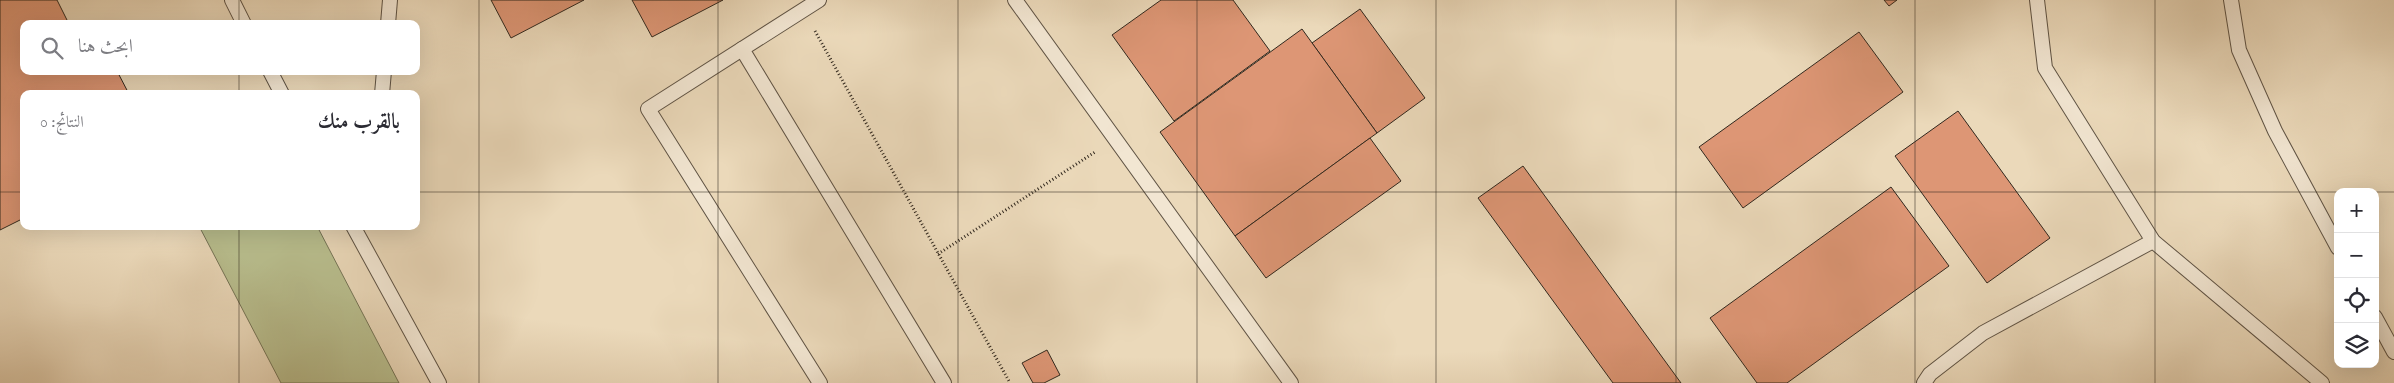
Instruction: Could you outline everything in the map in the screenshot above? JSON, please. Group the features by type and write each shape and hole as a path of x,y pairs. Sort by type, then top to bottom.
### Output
{"lane":[{"path":"232,0 242,20"},
{"path":"388,20 390,0"},
{"path":"819,0 648,109 820,383"},
{"path":"1014,0 1291,383"},
{"path":"2037,0 2045,68 2153,241 2322,383"},
{"path":"2230,0 2239,50 2275,131 2334,241"},
{"path":"742,49 944,383"},
{"path":"272,75 280,90"},
{"path":"382,90 384,75"},
{"path":"355,230 439,383"},
{"path":"1924,383 1930,374 1983,333 2153,241"},
{"path":"2378,323 2394,352"}],"path":[{"path":"803,10 1010,383"},
{"path":"938,254 1114,139"}],"green space":[{"path":"201,230 319,230 399,383 281,383"}],"building":[{"path":"0,0 57,0 67,20 20,20 20,75 119,75 127,90 20,90 20,220 0,230"},
{"path":"491,0 584,0 511,38"},
{"path":"632,0 723,0 652,37"},
{"path":"1161,0 1233,0 1270,51 1174,121 1112,35"},
{"path":"1884,0 1897,0 1889,6"},
{"path":"1360,9 1425,98 1377,133 1312,43"},
{"path":"1302,29 1377,133 1235,236 1160,132"},
{"path":"1859,32 1903,92 1743,208 1699,147"},
{"path":"1958,111 2050,238 1987,283 1895,156"},
{"path":"1370,138 1401,181 1266,278 1235,236"},
{"path":"1523,166 1681,383 1613,383 1478,198"},
{"path":"1891,187 1949,266 1787,383 1757,383 1710,318"},
{"path":"1047,350 1060,375 1044,383 1033,383 1022,363"}]}
